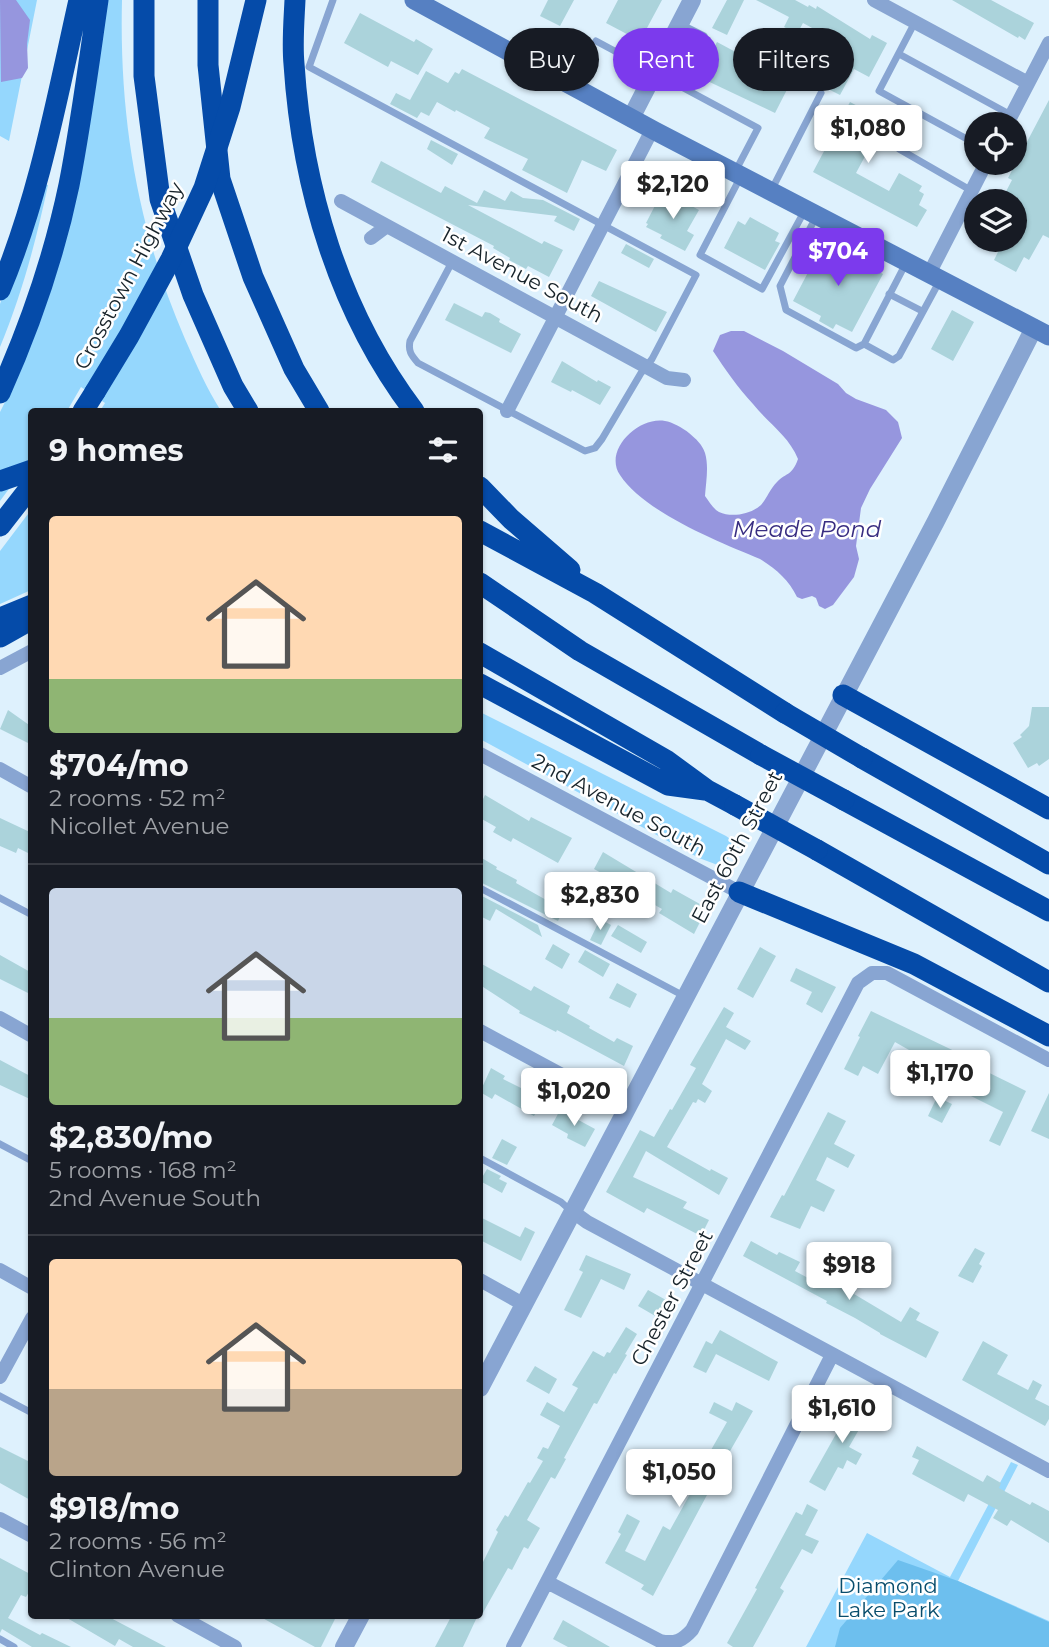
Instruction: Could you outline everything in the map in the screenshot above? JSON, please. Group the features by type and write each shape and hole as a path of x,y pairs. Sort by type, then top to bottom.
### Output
{"highway":[{"path":"0,290 24,226 45,153 79,0"},
{"path":"0,393 33,313 52,256 69,185 98,0"},
{"path":"144,0 144,76 160,199 193,295 233,386 246,408"},
{"path":"208,0 208,65 220,178 253,277 294,369 317,408"},
{"name":"Crosstown Highway","path":"85,408 129,336 171,259 204,188 230,107 256,0"},
{"path":"295,0 293,61 298,109 306,160 325,239 363,329 412,408"},
{"path":"0,481 28,471"},
{"path":"0,526 28,490"},
{"path":"483,490 511,519 595,593"},
{"path":"487,536 595,593 785,713 1049,864"},
{"path":"483,585 580,651 761,754 1049,911"},
{"path":"0,618 28,607"},
{"path":"0,637 28,621"},
{"path":"483,655 666,760 707,790 1049,982"},
{"path":"483,686 668,785 707,790"},
{"path":"843,695 1049,810"},
{"path":"739,892 914,964 1049,1036"}],"main road":[{"path":"414,0 652,130 1042,332"}],"street":[{"path":"678,28 692,0"},
{"path":"874,0 1028,83"},
{"path":"1013,112 1049,43"},
{"path":"631,118 644,91"},
{"path":"507,411 652,130"},
{"name":"1st Avenue South","path":"341,201 667,378 684,380"},
{"path":"934,276 964,207"},
{"path":"371,238 387,226"},
{"name":"East 60th Street","path":"483,1382 843,695 1042,332"},
{"path":"0,668 28,653"},
{"name":"2nd Avenue South","path":"483,756 739,892"},
{"path":"0,769 28,785"},
{"name":"Chester Street","path":"513,1647 858,983 872,973 887,973 1049,1060"},
{"path":"0,1018 28,1034"},
{"path":"483,1033 625,1109"},
{"path":"572,1211 587,1222 1049,1471"},
{"path":"0,1270 28,1286"},
{"path":"483,1282 523,1304"},
{"path":"0,1377 28,1325"},
{"path":"547,1582 660,1641 671,1643 684,1640 692,1630 832,1355"},
{"path":"0,1519 28,1534"},
{"path":"184,1619 235,1647"},
{"path":"344,1647 358,1619"}],"lane":[{"path":"333,0 309,66 696,275 652,359 595,448 585,451 418,363 412,356 410,341 452,261"},
{"path":"915,22 879,91 964,137"},
{"path":"680,24 688,28"},
{"path":"898,54 996,112"},
{"path":"688,91 758,128 700,255 762,289 811,212"},
{"path":"771,191 821,93"},
{"path":"898,149 968,189"},
{"path":"811,212 780,286 786,310 856,348 864,344 906,262"},
{"path":"864,344 893,360 899,356 922,311 934,276"},
{"path":"890,294 922,311"},
{"path":"483,890 684,996"},
{"path":"0,898 28,913"},
{"path":"0,1144 28,1159"},
{"path":"483,1160 561,1202 572,1211"},
{"path":"0,1396 28,1411"},
{"path":"0,1639 14,1647"}],"green space":[{"path":"0,0 37,0 9,141 0,136"},
{"path":"105,0 122,0 128,131 144,215 169,298 206,385 219,408 102,408 105,403 81,387 69,408 28,408 28,463 0,501 0,412 5,402"},
{"path":"43,184 48,185 33,247 0,347 0,304"},
{"path":"28,514 28,591 0,604 0,551"},
{"path":"483,714 736,843 723,867 699,858 483,741"},
{"name":"Diamond Lake Park","path":"1011,1462 1018,1465 958,1581 1049,1621 1049,1647 806,1647 867,1533 950,1577"},
{"name":"Diamond Lake Park","path":"898,1560 958,1581 1049,1622 1049,1647 835,1647 840,1628"}],"water":[{"path":"0,0 16,0 30,20 28,68 22,78 1,82"},
{"name":"Meade Pond","path":"731,331 744,331 783,351 838,384 856,399 886,410 898,422 902,438 861,508 856,546 859,559 854,577 833,605 825,609 819,606 816,598 812,596 802,599 797,597 782,575 760,559 684,524 646,501 631,489 616,465 620,446 635,429 655,421 674,424 687,431 705,453 705,496 719,512 735,515 747,513 761,505 777,482 791,471 798,459 789,443 742,392 713,351 720,335"}],"building":[{"path":"548,0 574,0 560,26 540,16"},
{"path":"618,0 662,0 647,28 615,28 606,23"},
{"path":"727,0 744,0 727,35 719,31 719,28 712,28"},
{"path":"756,0 795,0 808,7 809,5 816,9 817,6 852,28 812,28 803,23 800,28 786,28 789,17"},
{"path":"952,0 991,0 1034,23 1025,40"},
{"path":"360,13 414,42 416,39 433,49 418,75 391,61 388,67 344,43"},
{"path":"854,29 870,39 872,35 887,43 869,77 854,69"},
{"path":"719,43 733,51 733,91 786,91 775,113 719,86"},
{"path":"462,69 617,150 606,171 582,160 567,193 522,170 528,159 484,138 490,128 456,110 455,112 437,102 429,116 421,112 417,118 390,104 396,93 410,100 426,71 448,83 455,72 459,74"},
{"path":"1049,100 1049,238 1043,235 1029,260 1024,257 1016,272 994,260 998,252 1027,252 1027,189 1007,189 1012,180 1008,178 1010,175 1027,175 1027,142"},
{"path":"850,102 901,129 894,142 877,134 856,173 889,191 899,173 922,186 919,191 924,194 919,205 927,210 917,227 813,172"},
{"path":"431,140 458,154 452,165 427,149"},
{"path":"381,161 441,193 445,186 477,203 484,190 505,201 511,191 523,198 543,200 580,219 574,231 554,221 557,216 468,205 542,244 544,241 563,250 549,277 509,260 510,258 493,248 494,246 371,182"},
{"path":"661,194 670,198 671,195 699,210 687,231 694,235 685,251 646,227"},
{"path":"750,217 779,233 775,241 780,243 765,270 724,248 738,221 745,225"},
{"path":"824,242 883,274 852,332 836,324 833,329 819,321 821,316 793,301"},
{"path":"626,244 654,259 649,268 621,253"},
{"path":"599,281 667,312 656,332 591,296"},
{"path":"454,303 482,317 485,312 490,313 500,319 499,322 521,334 511,353 445,320"},
{"path":"952,310 974,322 953,361 931,349"},
{"path":"562,361 597,382 598,380 611,387 600,405 551,382"},
{"path":"1032,707 1049,707 1049,759 1039,766 1037,763 1028,768 1013,743 1022,737 1020,735 1029,726"},
{"path":"8,710 28,724 28,743 0,729"},
{"path":"485,795 529,821 531,817 572,838 558,863 513,838 511,842 493,832 496,827 483,820"},
{"path":"0,818 28,831 28,853 18,848 16,853 0,846"},
{"path":"603,852 671,893 673,889 707,908 694,934 659,913 662,909 635,894 636,892 594,869"},
{"path":"483,859 517,880 516,883 548,901 554,888 570,895 558,921 483,884"},
{"path":"483,897 538,925 542,937 496,909 490,921 483,918"},
{"path":"600,919 611,925 601,945 590,940"},
{"path":"618,925 647,942 641,953 611,936"},
{"path":"553,944 570,954 562,969 545,959"},
{"path":"760,947 776,956 753,998 737,989"},
{"path":"585,950 610,964 603,977 578,962"},
{"path":"0,955 28,971 28,993 0,979"},
{"path":"483,965 531,991 534,986 570,1006 567,1013 590,1026 589,1028 614,1042 617,1038 633,1046 624,1066 519,1013 520,1011 483,987"},
{"path":"796,968 836,987 822,1013 806,1004 812,992 790,981"},
{"path":"617,983 637,994 630,1008 609,998"},
{"path":"724,1007 734,1013 726,1027 751,1041 745,1050 726,1039 702,1084 712,1091 705,1103 698,1099 696,1103 693,1102 667,1147 728,1178 719,1195 646,1151 633,1177 687,1202 683,1208 709,1220 701,1236 647,1208 644,1213 606,1192 640,1130 654,1137 670,1109 672,1110 696,1068 690,1065"},
{"path":"871,1011 971,1059 969,1063 1026,1091 1000,1146 989,1141 1003,1112 971,1096 976,1086 935,1064 920,1094 907,1088 923,1058 895,1042 878,1074 863,1066 858,1076 844,1069"},
{"path":"0,1060 28,1075 28,1098 0,1085"},
{"path":"491,1068 505,1076 503,1079 543,1099 534,1116 495,1094 492,1099 483,1094 483,1085"},
{"path":"1049,1093 1049,1139 1031,1131"},
{"path":"937,1097 952,1104 942,1123 928,1116"},
{"path":"560,1110 595,1129 585,1147 567,1138 568,1134 552,1125"},
{"path":"828,1112 846,1121 834,1144 855,1155 848,1168 827,1157 816,1180 835,1190 824,1212 811,1206 800,1229 770,1217 782,1195 784,1196"},
{"path":"502,1139 517,1147 507,1165 492,1158"},
{"path":"487,1169 501,1176 499,1179 507,1183 502,1193 483,1183"},
{"path":"483,1218 520,1237 525,1227 535,1232 521,1261 483,1242"},
{"path":"751,1241 777,1255 779,1252 800,1262 795,1271 808,1278 813,1270 856,1291 854,1294 901,1322 910,1307 920,1313 916,1320 939,1332 926,1358 743,1256"},
{"path":"975,1248 985,1253 973,1283 958,1276"},
{"path":"586,1255 631,1274 624,1290 601,1279 581,1318 564,1310 583,1272 579,1270"},
{"path":"648,1290 666,1300 657,1317 638,1306"},
{"path":"626,1327 637,1334 616,1374 614,1373 597,1404 594,1403 555,1479 551,1477 527,1520 540,1528 528,1549 524,1547 512,1570 508,1568 483,1613 483,1562 498,1532 496,1530 505,1515 508,1517 528,1482 530,1483 543,1461 537,1458 543,1447 548,1449 560,1426 540,1415 547,1402 564,1412 578,1388 572,1385 593,1351 604,1357 607,1352 610,1353"},
{"path":"720,1330 778,1362 769,1381 716,1354 706,1373 693,1367 706,1341 712,1344"},
{"path":"983,1341 1008,1355 997,1374 1028,1390 1033,1380 1042,1385 1035,1399 1049,1406 1049,1419 1045,1426 962,1380"},
{"path":"535,1366 557,1379 549,1394 526,1381"},
{"path":"849,1401 876,1414 868,1429 861,1426 849,1447 862,1454 856,1465 847,1460 843,1469 838,1467 825,1491 809,1482 845,1418 841,1416"},
{"path":"714,1402 732,1411 736,1402 753,1411 653,1596 641,1589 644,1585 605,1563 621,1534 618,1532 627,1514 640,1521 625,1551 645,1561 663,1526 670,1530 690,1494 684,1490 695,1469 699,1471 727,1422 709,1413"},
{"path":"917,1446 983,1482 987,1475 1001,1483 999,1488 1030,1505 1032,1502 1049,1511 1049,1543 1011,1520 1007,1526 993,1518 998,1510 968,1494 964,1502 912,1474 919,1460 912,1457"},
{"path":"0,1447 28,1461 28,1499 0,1483"},
{"path":"651,1449 670,1458 653,1490 635,1480"},
{"path":"807,1504 818,1510 805,1535 819,1541 812,1554 802,1549 780,1588 784,1591 753,1647 733,1647 727,1643 757,1589 755,1588 796,1512 802,1515"},
{"path":"0,1558 28,1573 28,1594 26,1597 21,1595 8,1618 71,1647 32,1647 2,1629 0,1633"},
{"path":"69,1619 113,1619 166,1647 133,1647 119,1639 115,1646"},
{"path":"264,1619 335,1619 321,1647 315,1647"},
{"path":"450,1619 476,1619 463,1647 435,1647"},
{"path":"563,1620 610,1647 568,1647 553,1639"}]}
